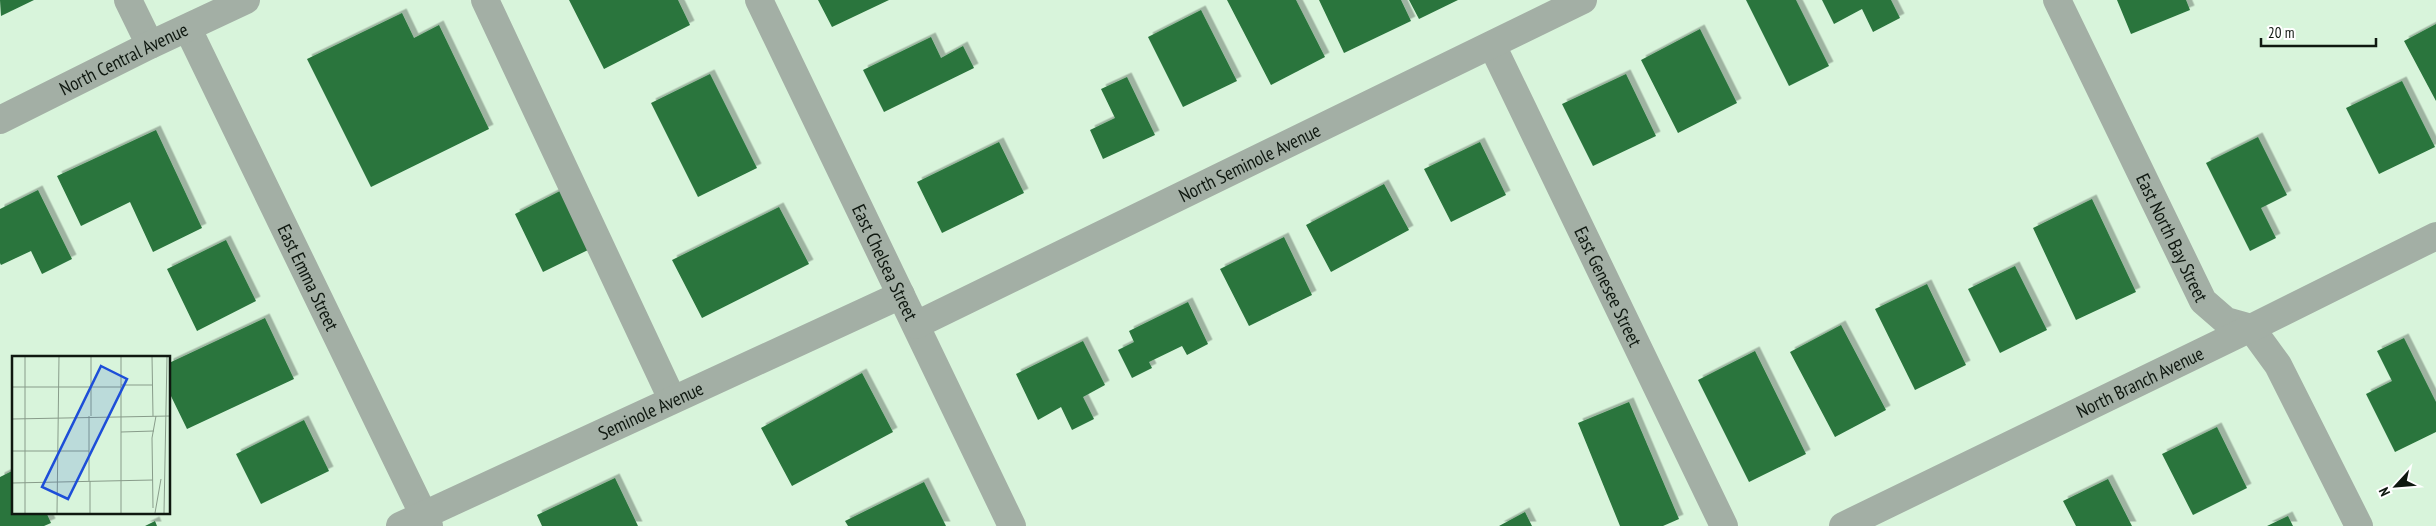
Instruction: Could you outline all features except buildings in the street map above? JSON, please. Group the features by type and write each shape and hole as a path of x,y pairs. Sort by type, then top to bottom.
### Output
{"street":[{"path":"128,0 150,45"},
{"name":"North Central Avenue","path":"0,120 150,45 188,29 246,0"},
{"path":"485,0 672,399"},
{"name":"East Chelsea Street","path":"759,0 1012,526"},
{"name":"North Seminole Avenue","path":"916,325 1583,0"},
{"name":"East North Bay Street","path":"2057,0 2203,301 2226,321 2251,328"},
{"name":"East Emma Street","path":"188,29 418,522"},
{"name":"East Genesee Street","path":"1492,45 1724,526"},
{"name":"North Branch Avenue","path":"1843,526 2436,236"},
{"name":"Seminole Avenue","path":"418,522 672,399 901,295"},
{"path":"2251,328 2278,365 2359,526"}]}
